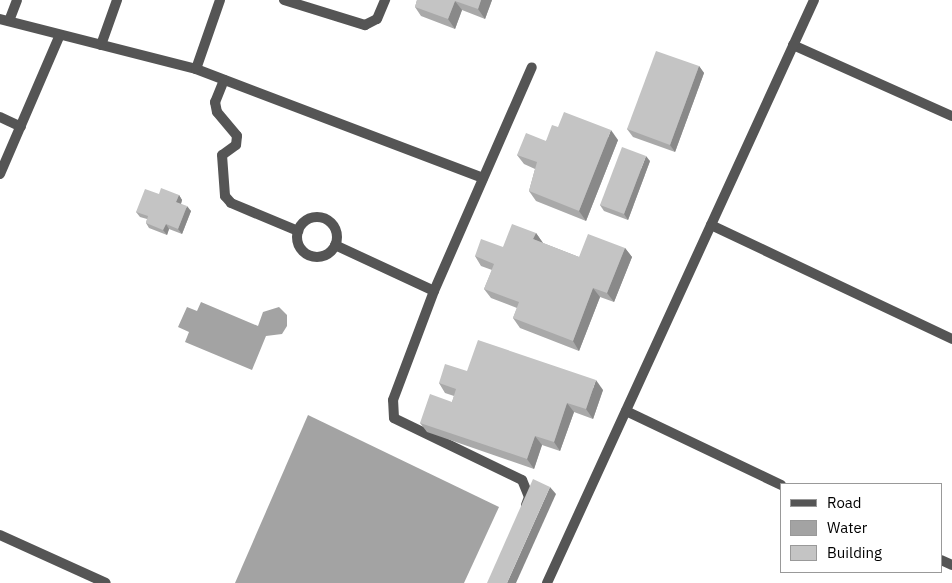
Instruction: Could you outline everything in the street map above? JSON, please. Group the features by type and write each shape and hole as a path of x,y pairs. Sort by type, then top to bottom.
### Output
{"street":[{"path":"17,0 4,20 196,69 483,178"},
{"path":"101,45 117,0"},
{"path":"196,69 220,0"},
{"path":"284,0 365,25 377,19 385,0"},
{"path":"547,583 814,0"},
{"path":"0,174 60,35"},
{"path":"793,45 952,116"},
{"path":"522,514 529,497 522,480 394,418 393,400 434,291 532,67"},
{"path":"224,80 215,102 217,112 237,136 236,146 222,155 225,196 231,203 298,231"},
{"path":"0,118 21,127"},
{"path":"324,218 335,229 335,245 329,253 309,256 301,250 298,231 308,219 324,218"},
{"path":"711,225 952,339"},
{"path":"335,245 434,291"},
{"path":"626,412 780,484"},
{"path":"0,535 106,583"}],"water":[{"path":"201,302 258,326 263,312 279,307 287,315 287,326 282,334 266,336 252,370 185,342 189,332 178,327 187,307 197,311"},
{"path":"308,415 499,507 464,583 235,583"}],"building":[{"path":"417,0 481,0 478,9 455,1 448,19 415,7"},
{"path":"656,51 699,66 670,145 627,129"},
{"path":"564,112 611,130 579,211 529,191 537,162 517,155 526,133 546,141 552,125 558,127"},
{"path":"622,147 646,156 624,214 600,205"},
{"path":"161,188 179,195 176,202 187,206 178,229 166,224 163,230 146,223 148,216 136,212 145,189 159,194"},
{"path":"512,224 536,233 533,239 579,257 588,234 625,248 607,293 593,288 573,341 513,318 519,302 484,289 494,264 475,256 481,239 503,247"},
{"path":"478,340 596,380 586,409 567,403 554,442 535,436 527,459 420,423 430,394 452,402 456,389 439,383 445,364 467,371"},
{"path":"533,479 550,487 507,583 487,583"}]}
